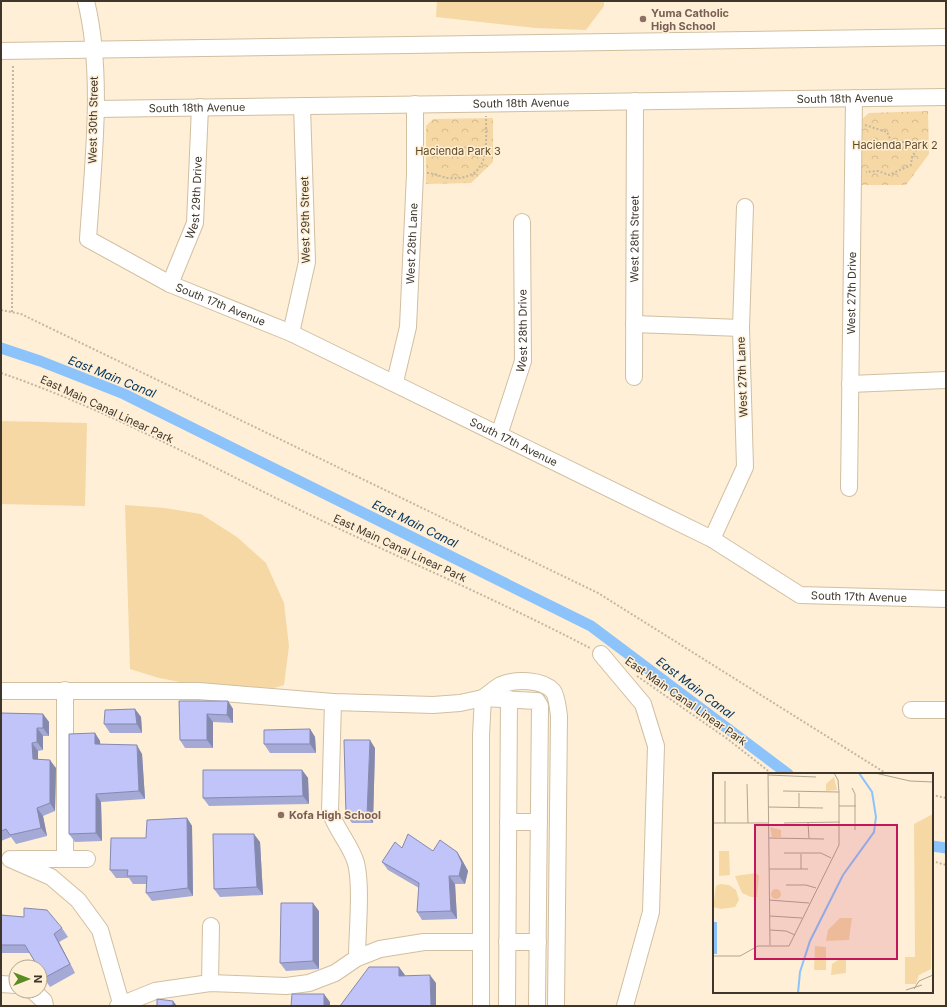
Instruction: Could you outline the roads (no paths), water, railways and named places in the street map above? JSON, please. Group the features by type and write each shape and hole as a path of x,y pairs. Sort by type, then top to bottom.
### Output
{"street":[{"name":"West 30th Street","path":"86,1 92,25 96,109 88,240"},
{"path":"7,51 946,37"},
{"name":"South 18th Avenue","path":"96,109 946,97"},
{"name":"West 27th Drive","path":"849,488 854,98"},
{"name":"West 28th Street","path":"634,377 635,101"},
{"name":"West 28th Lane","path":"395,382 408,327 415,174 415,104"},
{"name":"West 29th Street","path":"291,333 307,262 302,106"},
{"name":"West 29th Drive","path":"170,284 195,223 200,107"},
{"name":"West 27th Lane","path":"712,539 745,467 741,328 745,207"},
{"name":"West 28th Drive","path":"499,435 523,361 522,222"},
{"name":"South 17th Avenue","path":"88,240 170,284 291,333 395,382 499,435 712,539 800,595 946,599"},
{"path":"634,324 741,328"},
{"path":"850,384 946,380"},
{"path":"601,654 643,704 656,746 651,912 625,1006"},
{"path":"483,698 503,684 514,682 533,682 546,686 554,692 559,716 556,1006"},
{"path":"65,690 65,858"},
{"path":"1,691 199,691 333,702 433,705 460,703 483,698 537,701 540,706 537,1006"},
{"path":"480,1006 480,734 483,698"},
{"path":"507,1006 509,699"},
{"path":"333,702 330,811 334,824 352,853 356,864 358,886 357,958"},
{"path":"433,705 466,713 474,718 478,724 480,734"},
{"path":"911,710 946,710"},
{"path":"508,822 539,822"},
{"path":"5,859 87,859"},
{"path":"5,859 51,877 78,900 100,930 120,1005 155,991 210,983 286,986 309,983 335,973 357,958 380,949 424,942 480,942"},
{"path":"210,983 211,926"},
{"path":"507,942 538,942"}],"waterway":[{"name":"East Main Canal","path":"1,348 40,361 124,394 591,626 787,773"},
{"name":"East Main Canal","path":"933,846 946,848"}],"place":[{"name":"Yuma Catholic High School","path":"643,19"},
{"name":"Kofa High School","path":"281,815"}],"park label":[{"name":"Hacienda Park 2","path":"895,145"},
{"name":"Hacienda Park 3","path":"458,151"}]}
